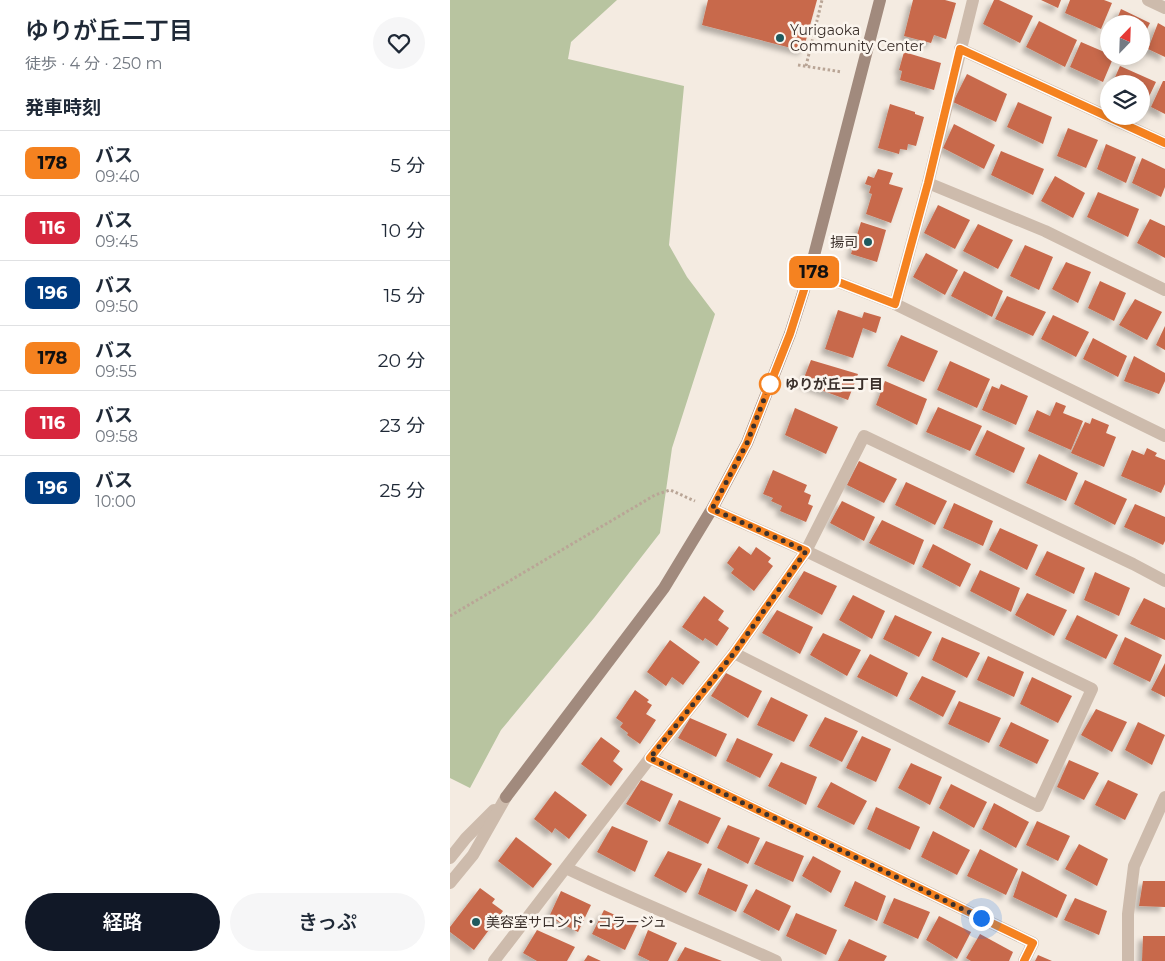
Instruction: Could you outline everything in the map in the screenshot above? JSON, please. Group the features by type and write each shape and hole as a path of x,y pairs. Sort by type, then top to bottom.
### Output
{"street":[{"path":"450,858 466,838 506,797 664,588 712,509 747,443 790,334 810,271 880,0"},
{"path":"895,304 928,183 973,0"},
{"path":"1148,0 1165,8"},
{"path":"960,49 1165,143"},
{"path":"928,183 1045,231 1165,290"},
{"path":"810,271 895,304 1165,436"},
{"path":"494,961 650,758 734,653 806,551 864,436 1165,581"},
{"path":"712,509 806,551 1092,689 1038,806 734,653"},
{"path":"650,758 1033,943 1024,961"},
{"path":"450,883 473,855 506,797"},
{"path":"1128,961 1128,914 1134,866 1165,797"},
{"path":"566,868 621,894 776,961"}],"path":[{"path":"806,66 822,0"},
{"path":"798,65 842,72"},
{"path":"450,616 655,495 670,490 693,500"}],"green space":[{"path":"450,0 617,0 571,42 568,59 684,86 669,245 687,277 715,314 672,448 660,533 594,618 501,730 470,788 450,778"}],"building":[{"name":"Yurigaoka Community Center","path":"708,0 817,0 803,51 702,25"},
{"path":"913,0 945,0 956,3 946,39 934,35 931,43 904,36"},
{"path":"994,0 999,0 1033,16 1020,43 983,24"},
{"path":"1041,0 1061,0 1058,8"},
{"path":"1070,0 1104,0 1112,3 1107,15 1100,15 1100,29 1065,13"},
{"path":"1121,9 1133,15 1119,15"},
{"path":"1039,21 1077,40 1065,67 1026,47"},
{"path":"1158,23 1165,27 1165,57 1150,50 1150,44"},
{"path":"1081,42 1100,50 1100,65 1110,65 1106,75 1100,75 1100,81 1070,67"},
{"path":"904,52 941,63 934,90 900,80 902,71 899,70"},
{"path":"1120,66 1140,75 1116,75"},
{"path":"967,74 1007,94 996,122 953,102"},
{"path":"1150,79 1156,82 1150,95"},
{"path":"1163,81 1165,81 1165,114 1151,107"},
{"path":"1018,102 1052,117 1043,144 1007,127"},
{"path":"890,104 924,117 916,146 908,144 907,150 900,149 899,154 878,148"},
{"path":"954,124 995,145 984,169 943,148"},
{"path":"1068,128 1098,140 1086,168 1057,156"},
{"path":"1106,144 1136,157 1126,183 1097,169"},
{"path":"1001,151 1044,169 1033,195 991,175"},
{"path":"1142,158 1165,169 1165,187 1161,197 1132,183"},
{"path":"878,169 893,173 889,184 903,188 891,223 866,214 872,194 869,193 871,186 865,184 868,176 874,178"},
{"path":"1055,176 1085,193 1073,218 1041,201"},
{"path":"1098,192 1139,209 1128,237 1087,217"},
{"path":"938,205 970,220 955,249 924,233"},
{"path":"1150,219 1165,226 1165,258 1137,243"},
{"path":"861,222 886,230 877,262 851,254"},
{"path":"978,224 1013,240 998,269 963,251"},
{"path":"1025,245 1053,257 1039,290 1010,276"},
{"path":"926,253 958,270 945,295 913,277"},
{"path":"1066,262 1091,272 1078,303 1052,289"},
{"path":"964,271 1003,291 992,317 951,296"},
{"path":"1100,281 1126,293 1114,321 1088,308"},
{"path":"1007,296 1046,312 1033,336 995,319"},
{"path":"1135,299 1162,312 1147,340 1119,325"},
{"path":"838,310 862,318 864,312 881,317 876,333 863,328 853,358 825,349"},
{"path":"1053,315 1089,332 1076,357 1041,339"},
{"path":"1165,326 1165,350 1156,345"},
{"path":"901,335 938,351 924,382 887,366"},
{"path":"1093,338 1127,356 1118,377 1083,359"},
{"path":"1134,356 1165,373 1165,381 1159,394 1124,381"},
{"path":"811,360 858,374 848,400 802,383"},
{"path":"950,361 990,379 977,408 937,390"},
{"path":"885,381 927,399 917,425 876,405"},
{"path":"1001,384 1028,396 1016,425 982,410 992,386 999,389"},
{"path":"1056,402 1066,406 1063,413 1083,421 1071,450 1028,431 1037,410 1050,416"},
{"path":"938,407 982,426 970,451 926,432"},
{"path":"795,408 838,427 826,454 785,435"},
{"path":"1092,418 1109,425 1106,433 1116,437 1104,467 1071,453 1085,422 1090,424"},
{"path":"987,430 1025,448 1014,473 975,455"},
{"path":"1147,448 1157,453 1155,456 1165,460 1165,484 1161,493 1121,476 1132,450 1144,455"},
{"path":"1039,454 1078,473 1066,501 1026,483"},
{"path":"859,461 897,479 884,503 847,485"},
{"path":"773,470 807,485 804,492 811,495 808,504 813,506 806,522 780,511 782,506 771,501 773,498 763,494"},
{"path":"1085,480 1127,499 1115,525 1074,504"},
{"path":"906,482 947,501 935,525 895,505"},
{"path":"842,501 875,517 864,541 830,523"},
{"path":"954,503 993,521 983,546 943,528"},
{"path":"1135,504 1165,517 1165,541 1163,545 1124,527"},
{"path":"882,520 924,540 914,565 869,543"},
{"path":"1000,528 1038,545 1027,570 989,550"},
{"path":"933,544 971,564 960,587 922,567"},
{"path":"739,546 751,555 756,547 771,558 768,562 773,566 754,591 731,573 734,569 727,563"},
{"path":"1047,551 1085,568 1074,594 1035,575"},
{"path":"980,570 1020,588 1011,612 970,591"},
{"path":"804,571 837,586 822,615 788,597"},
{"path":"1095,572 1130,588 1119,616 1084,600"},
{"path":"1027,593 1067,610 1054,636 1015,615"},
{"path":"853,595 885,611 872,639 839,620"},
{"path":"704,596 724,611 718,620 729,628 717,646 705,638 703,641 682,627"},
{"path":"1144,598 1165,608 1165,640 1130,624"},
{"path":"777,610 813,627 800,654 762,633"},
{"path":"895,615 932,632 919,657 883,639"},
{"path":"1077,615 1118,635 1106,659 1065,639"},
{"path":"823,633 861,650 847,676 810,655"},
{"path":"942,637 980,653 967,678 932,660"},
{"path":"1125,637 1162,655 1150,682 1113,664"},
{"path":"670,640 700,662 683,685 672,677 666,686 647,672"},
{"path":"870,654 908,673 897,697 857,677"},
{"path":"988,656 1024,672 1014,697 977,680"},
{"path":"1165,663 1165,697 1151,690"},
{"path":"726,673 762,691 748,718 711,696"},
{"path":"922,676 956,691 943,717 909,699"},
{"path":"1032,677 1072,696 1058,723 1020,704"},
{"path":"635,690 649,700 647,702 652,705 646,714 656,720 640,744 627,735 628,733 620,727 623,723 616,718"},
{"path":"771,697 808,715 794,742 757,725"},
{"path":"959,701 1001,718 989,743 948,724"},
{"path":"1096,709 1127,722 1112,752 1081,735"},
{"path":"825,717 858,731 842,762 809,746"},
{"path":"690,718 727,734 716,757 678,738"},
{"path":"1011,722 1049,740 1037,764 999,746"},
{"path":"1138,722 1165,735 1152,765 1125,750"},
{"path":"862,736 891,749 876,782 846,768"},
{"path":"601,737 620,751 613,761 623,769 611,786 581,764"},
{"path":"737,738 773,754 760,778 726,761"},
{"path":"1069,760 1099,773 1084,800 1057,787"},
{"path":"781,762 817,777 806,805 768,786"},
{"path":"911,763 942,777 930,805 898,788"},
{"path":"641,780 673,794 660,822 626,804"},
{"path":"1108,780 1138,794 1125,820 1095,805"},
{"path":"831,782 867,801 854,825 817,807"},
{"path":"951,784 987,802 974,828 939,808"},
{"path":"555,791 587,815 569,839 555,828 552,833 534,819"},
{"path":"679,800 721,818 708,844 668,824"},
{"path":"994,803 1029,822 1016,848 982,829"},
{"path":"876,807 920,827 910,850 867,829"},
{"path":"1037,821 1070,836 1058,861 1026,845"},
{"path":"728,825 760,838 748,864 717,848"},
{"path":"612,826 648,841 635,872 597,852"},
{"path":"933,831 970,850 957,875 921,857"},
{"path":"516,837 552,864 533,888 498,861"},
{"path":"766,841 804,856 793,882 754,864"},
{"path":"1079,844 1108,859 1097,886 1065,869"},
{"path":"980,849 1018,869 1006,895 967,876"},
{"path":"668,851 702,864 686,893 654,876"},
{"path":"813,856 841,871 831,893 802,876"},
{"path":"708,868 748,885 736,912 698,894"},
{"path":"1022,871 1067,895 1057,918 1013,897"},
{"path":"855,881 886,896 877,921 844,906"},
{"path":"1143,881 1165,881 1165,907 1139,906"},
{"path":"480,888 495,899 492,903 503,911 474,950 450,932 450,927"},
{"path":"756,889 791,906 779,931 743,912"},
{"path":"561,891 591,905 578,932 549,917"},
{"path":"894,898 930,912 918,939 883,923"},
{"path":"1075,898 1107,911 1099,935 1064,920"},
{"path":"604,910 637,925 625,950 592,934"},
{"path":"796,913 837,930 826,955 786,936"},
{"path":"939,916 971,932 957,959 926,940"},
{"path":"537,930 575,947 567,961 537,961 523,953"},
{"path":"648,930 677,943 668,961 650,961 638,955"},
{"path":"980,934 1013,952 1009,961 971,961 966,958"},
{"path":"1143,936 1165,936 1165,961 1142,961"},
{"path":"849,939 887,956 884,961 838,961"},
{"path":"685,947 722,961 677,961"},
{"path":"588,955 601,961 584,961"},
{"path":"1038,955 1052,961 1035,961"}],"bus line":[{"name":"178","path":"1024,961 1033,943 650,758 734,653 806,551 712,509 747,443 790,334 810,271 895,304 928,183 960,49 1165,143"}],"place":[{"name":"Yurigaoka Community Center","path":"780,38"},
{"name":"揚司","path":"868,242"},
{"name":"ゆりが丘二丁目","path":"770,384"},
{"name":"美容室サロンド・コラージュ","path":"476,922"}],"route":[{"path":"770,384 747,443 712,509 806,551 734,653 650,758 981,918"}]}
